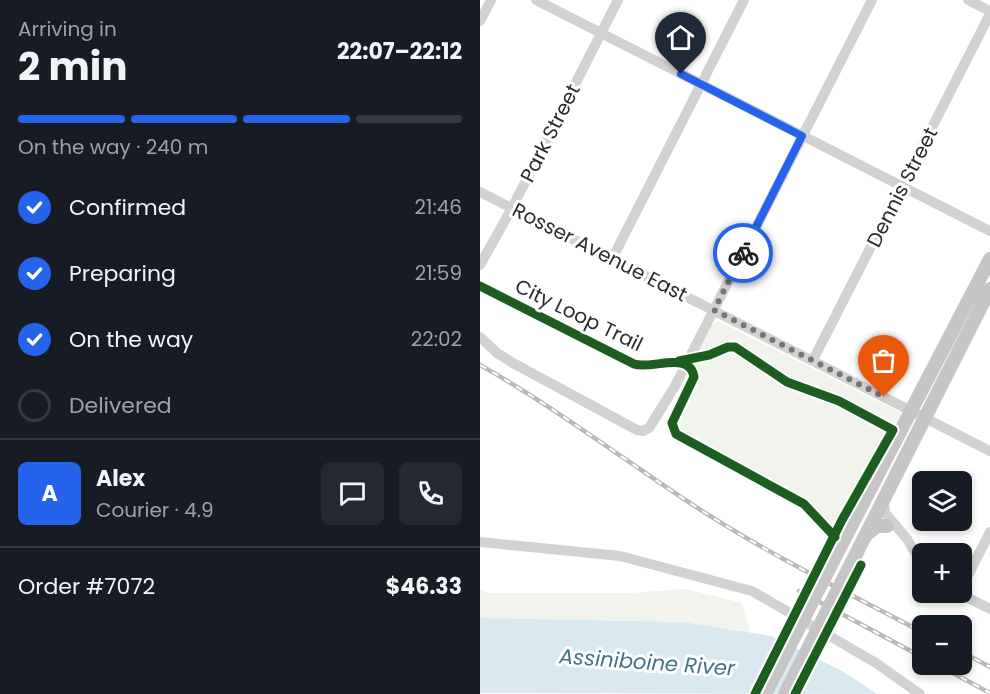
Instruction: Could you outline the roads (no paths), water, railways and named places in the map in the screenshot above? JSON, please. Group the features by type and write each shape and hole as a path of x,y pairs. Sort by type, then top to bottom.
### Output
{"main road":[{"path":"785,694 885,495 918,414 990,259"},
{"path":"765,694 893,448 918,414 990,289"},
{"path":"874,518 869,508 884,477 893,448"},
{"path":"864,538 877,526 887,526"}],"street":[{"path":"480,21 491,0"},
{"path":"536,0 990,231"},
{"name":"Park Street","path":"480,265 512,208 618,0"},
{"path":"612,259 744,0"},
{"path":"480,337 504,358 632,428 640,431 646,430 655,421 714,310 872,0"},
{"path":"968,0 990,13"},
{"name":"Dennis Street","path":"813,360 990,13"},
{"name":"Rosser Avenue East","path":"480,192 990,451"},
{"path":"885,495 883,502 885,513 912,547"},
{"path":"874,518 907,539"},
{"path":"972,567 990,532"},
{"path":"480,542 620,556 752,591 876,663 920,694"},
{"path":"972,600 990,609"}],"water":[{"name":"Assiniboine River","path":"480,618 684,622 771,636 844,672 877,694 480,693"}],"railway":[{"path":"480,365 746,538 912,627"},
{"path":"799,591 912,652"},
{"path":"972,657 990,667"},
{"path":"956,675 990,693"}]}
